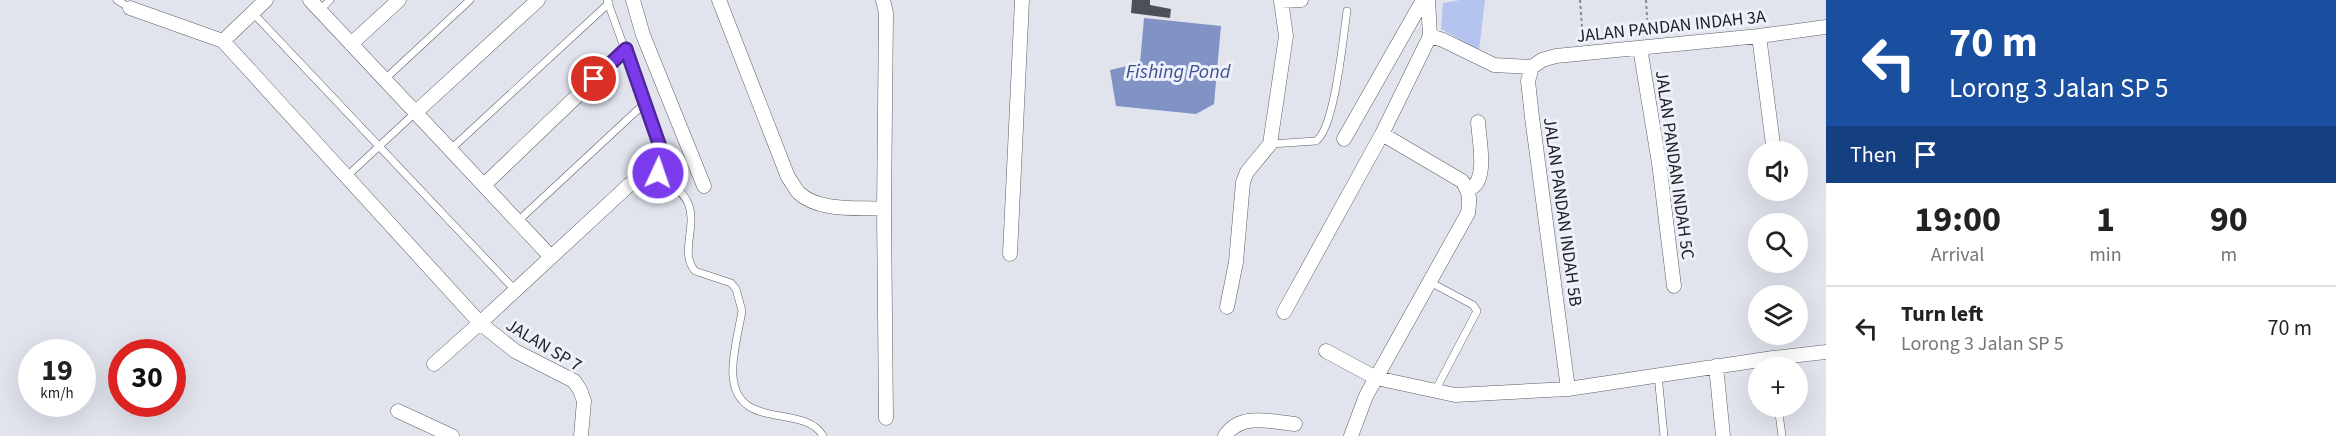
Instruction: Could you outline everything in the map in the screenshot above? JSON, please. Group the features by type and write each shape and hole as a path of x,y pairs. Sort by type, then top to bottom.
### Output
{"street":[{"path":"130,8 147,6 223,41 266,0"},
{"path":"351,44 399,0"},
{"path":"416,112 538,0"},
{"path":"633,0 643,35 704,186"},
{"path":"719,0 788,177 799,193 811,201 825,205 884,209"},
{"path":"883,0 886,13 884,209 886,418"},
{"path":"1010,254 1022,0"},
{"path":"1227,307 1236,262 1243,182 1246,172 1270,144 1286,36 1281,1 1301,0"},
{"path":"1344,139 1423,0"},
{"path":"1284,312 1382,134 1430,36 1428,0"},
{"path":"315,5 551,257"},
{"name":"JALAN PANDAN INDAH 3A","path":"1532,67 1542,60 1556,56 1826,27"},
{"path":"1430,36 1494,65 1532,67"},
{"path":"1759,36 1773,141"},
{"name":"JALAN SP 7","path":"223,41 480,323 515,351 574,381 584,401 581,436"},
{"name":"JALAN PANDAN INDAH 5C","path":"1644,48 1674,286"},
{"path":"484,185 626,49"},
{"name":"JALAN PANDAN INDAH 5B","path":"1532,67 1528,81 1532,117 1568,389"},
{"path":"1468,189 1474,188 1479,182 1481,169 1478,122"},
{"path":"1351,436 1365,396 1468,213 1470,200 1468,189 1462,181 1382,134"},
{"path":"434,364 629,185 658,173 664,158"},
{"path":"1326,351 1376,378 1455,395 1568,389 1716,366 1748,364"},
{"path":"1802,357 1826,352"},
{"path":"1716,366 1723,436"},
{"path":"398,411 452,436"},
{"path":"1225,436 1238,423 1247,419 1295,424"}],"lane":[{"path":"117,0 130,8"},
{"path":"315,5 330,0"},
{"path":"384,80 470,0"},
{"path":"451,149 608,2 664,158"},
{"path":"1270,144 1316,141 1321,138 1330,120 1347,11"},
{"path":"253,12 516,291"},
{"path":"518,221 645,104"},
{"path":"346,177 416,112"},
{"path":"658,173 688,202 693,220 688,253 692,267 695,271 731,283 740,301 742,311 732,375 736,391 745,403 756,411 811,424 823,436"},
{"path":"1430,282 1473,305 1477,311 1435,391"},
{"path":"1658,375 1664,436"},
{"path":"1779,417 1782,436"}],"path":[{"path":"1580,0 1584,53"},
{"path":"1644,48 1646,0"}],"shaded area":[{"path":"1485,0 1479,50 1441,29 1443,3"}],"water":[{"name":"Fishing Pond","path":"1144,18 1221,26 1214,104 1196,114 1116,106 1110,70 1140,63"}],"building":[{"path":"1132,0 1150,0 1150,5 1171,9 1170,18 1131,13"}],"route":[{"path":"594,79 626,49 664,158 658,173"}]}
